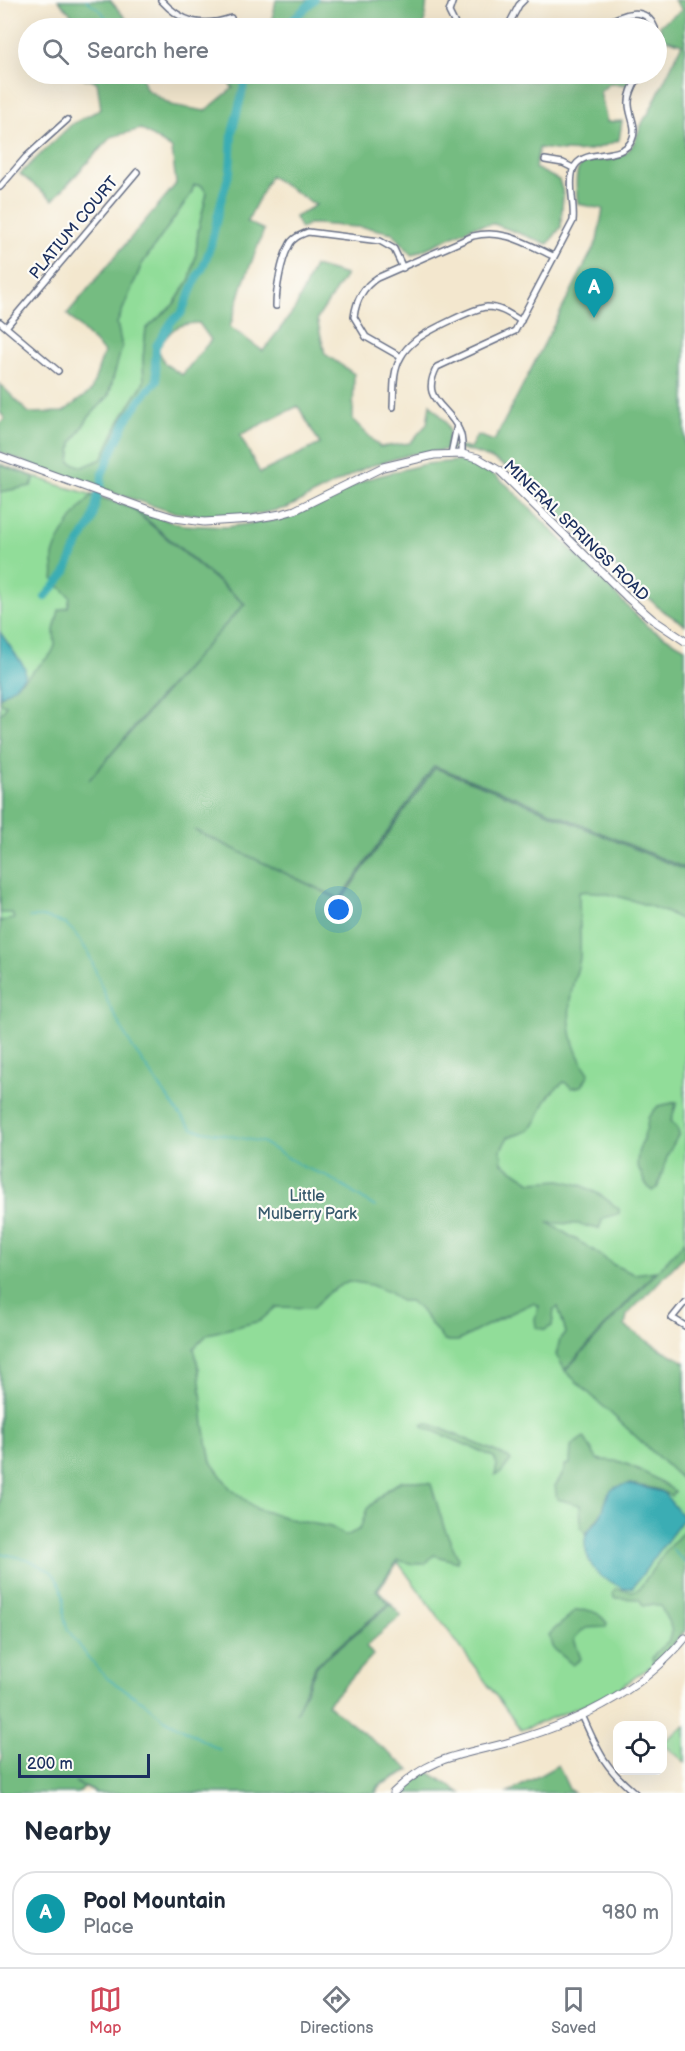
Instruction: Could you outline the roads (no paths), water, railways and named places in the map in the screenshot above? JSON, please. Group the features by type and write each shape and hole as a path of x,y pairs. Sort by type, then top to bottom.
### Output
{"street":[{"path":"161,0 183,18"},
{"path":"452,18 449,12 453,0"},
{"path":"512,18 524,0"},
{"path":"616,18 626,13 639,14 648,18"},
{"path":"462,454 462,436 457,425 434,398 430,389 431,379 437,367 515,331 522,321 553,256 573,221 571,182 573,168 585,158 616,153 624,149 632,140 635,129 628,105 635,84"},
{"path":"0,187 26,157 67,120"},
{"path":"545,160 573,168"},
{"name":"PLATIUM COURT","path":"6,327 137,172"},
{"path":"276,306 276,291 289,245 297,237 308,232 380,241 394,249 403,268"},
{"path":"401,357 366,337 354,317 361,295 370,283 484,233 514,237 553,256"},
{"path":"393,407 396,369 401,357 414,341 425,333 476,309 486,307 496,308 522,321"},
{"path":"0,322 58,371"},
{"path":"451,454 457,425"},
{"name":"MINERAL SPRINGS ROAD","path":"0,456 149,510 175,518 204,522 252,519 295,510 383,467 414,459 451,454 478,458 500,471 627,597 652,619 685,641"},
{"path":"685,1302 672,1318 685,1326"},
{"path":"393,1793 422,1769 452,1755 519,1739 582,1715 613,1699 652,1673 685,1638"},
{"path":"582,1715 606,1765 635,1793"}],"water":[{"path":"0,632 25,668 25,676 0,697"},
{"path":"630,1484 663,1492 684,1518 633,1587 624,1589 596,1572 588,1556 585,1538 600,1518 611,1490"}],"waterway":[{"path":"86,0 106,18"},
{"path":"295,18 314,0"},
{"path":"101,486 102,474 126,421 157,381 156,346 172,321 181,314 211,245 230,171 232,133 244,84"},
{"path":"45,597 65,574 75,550 92,522 98,494"},
{"path":"29,917 43,917 60,922 66,924 74,932 88,952 109,1005 132,1047 180,1115 193,1129 262,1142 305,1168 325,1175 375,1207"},
{"path":"672,1549 685,1563"},
{"path":"0,1553 27,1559 52,1572 61,1586 64,1618 68,1630 90,1660 108,1679 145,1703 163,1718 220,1750"}],"place":[{"name":"Pool Mountain","path":"594,318"}],"park label":[{"name":"Little Mulberry Park","path":"307,1204"}]}
